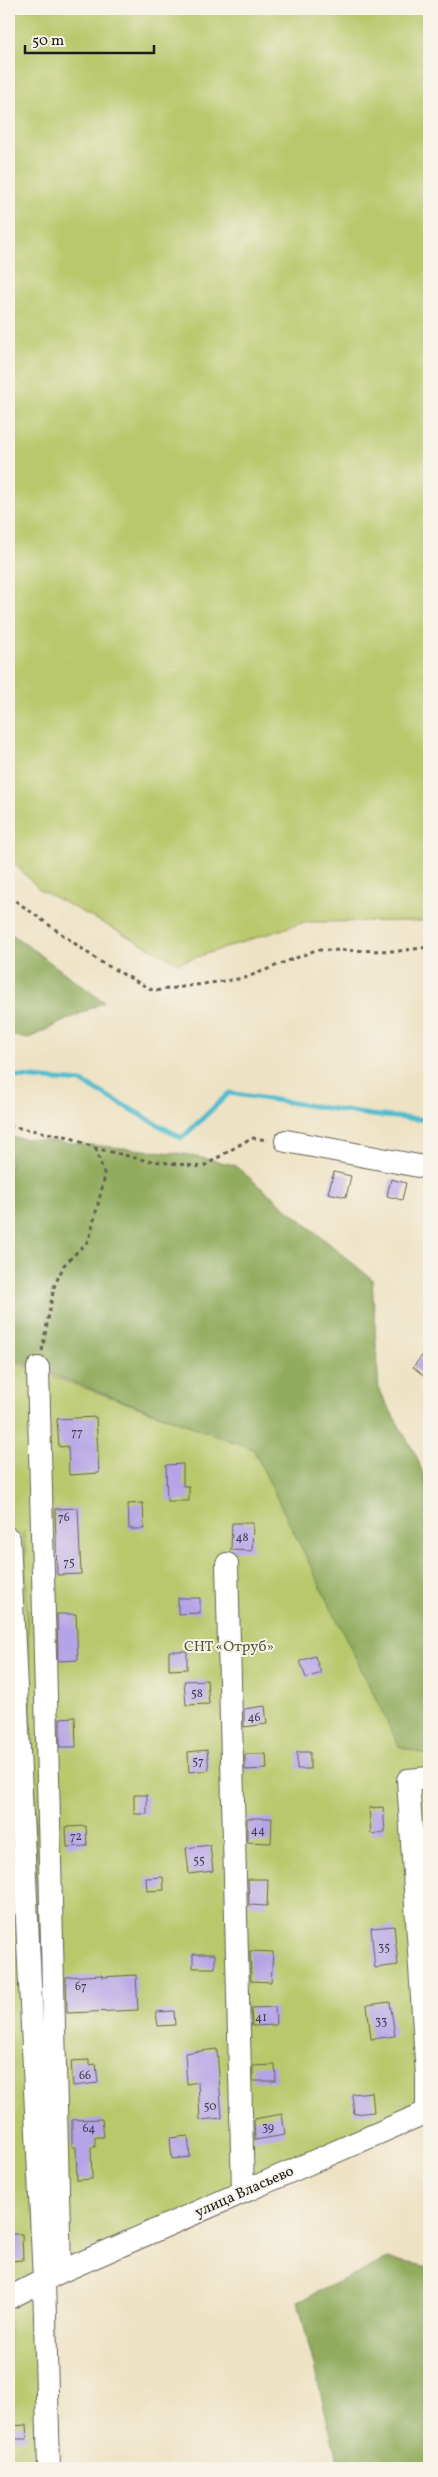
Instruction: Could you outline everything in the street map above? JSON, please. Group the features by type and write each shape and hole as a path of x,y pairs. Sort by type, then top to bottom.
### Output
{"street":[{"path":"286,1141 429,1168"},
{"path":"38,1368 52,2276 49,2468"},
{"path":"9,1539 52,2276"},
{"path":"227,1564 243,2191"},
{"path":"428,2111 408,1780 429,1778"},
{"name":"улица Власьево","path":"9,2298 52,2276 428,2111"}],"path":[{"path":"9,896 99,961 154,991 245,978 316,950 400,951 429,947"},
{"path":"9,1126 69,1137 95,1148 144,1160 202,1167 251,1138 286,1141"},
{"path":"38,1368 54,1287 64,1265 89,1240 91,1233 104,1176 95,1148"}],"green space":[{"path":"9,9 429,9 429,921 305,922 178,963 39,889 9,858"},
{"path":"9,932 104,1002 27,1039 9,1035"},
{"path":"9,1137 184,1154 234,1165 372,1279 379,1391 417,1457 429,1492 429,1756 399,1746 253,1449 19,1362 9,1362"},
{"name":"СНТ «Отруб»","path":"9,1364 18,1364 230,1440 429,1476 429,2111 52,2273 24,1531 55,2468 9,2468"},
{"path":"388,2259 429,2267 429,2468 339,2468 298,2301"}],"building":[{"path":"334,1172 351,1176 346,1197 328,1193"},
{"path":"391,1179 406,1183 402,1200 387,1196"},
{"path":"429,1347 429,1380 413,1367"},
{"path":"96,1417 99,1473 69,1475 68,1446 59,1447 57,1419"},
{"path":"183,1464 183,1486 189,1486 189,1501 167,1501 166,1465"},
{"path":"143,1503 144,1529 129,1529 128,1504"},
{"path":"78,1508 81,1574 57,1575 55,1509"},
{"path":"232,1523 253,1523 252,1551 231,1550"},
{"path":"178,1598 200,1598 200,1613 178,1614"},
{"path":"57,1614 76,1614 78,1660 58,1661"},
{"path":"169,1651 187,1651 187,1669 169,1670"},
{"path":"315,1656 321,1673 306,1678 300,1661"},
{"path":"207,1680 209,1704 186,1705 184,1681"},
{"path":"265,1706 267,1724 244,1727 244,1709"},
{"path":"75,1717 76,1747 60,1747 60,1718"},
{"path":"207,1750 209,1770 189,1772 188,1752"},
{"path":"297,1752 310,1752 310,1769 297,1769"},
{"path":"245,1754 266,1754 267,1769 245,1770"},
{"path":"134,1795 147,1795 147,1814 134,1814"},
{"path":"383,1807 385,1832 371,1834 369,1808"},
{"path":"247,1818 272,1818 271,1843 247,1842"},
{"path":"86,1826 87,1846 67,1847 66,1827"},
{"path":"210,1845 213,1871 189,1874 186,1848"},
{"path":"163,1877 164,1890 147,1891 146,1878"},
{"path":"248,1879 268,1879 267,1906 249,1905"},
{"path":"394,1926 398,1965 375,1968 371,1928"},
{"path":"250,1951 273,1952 271,1982 251,1981"},
{"path":"193,1954 215,1954 215,1968 193,1968"},
{"path":"102,1975 102,1977 136,1975 138,2010 67,2013 66,1977"},
{"path":"390,2002 395,2036 371,2039 367,2005"},
{"path":"275,2007 276,2025 252,2026 251,2008"},
{"path":"174,2011 175,2025 158,2026 156,2012"},
{"path":"217,2049 222,2118 200,2120 198,2082 187,2084 185,2053"},
{"path":"89,2060 89,2065 96,2064 98,2083 73,2086 71,2061"},
{"path":"275,2065 276,2081 253,2081 253,2066"},
{"path":"372,2092 374,2112 354,2114 352,2094"},
{"path":"282,2114 285,2135 255,2140 254,2119"},
{"path":"102,2119 104,2137 95,2137 95,2147 91,2147 92,2179 77,2180 76,2147 72,2147 72,2120"},
{"path":"188,2136 190,2157 172,2159 170,2138"},
{"path":"9,2234 22,2234 23,2260 9,2261"},
{"path":"26,2425 27,2439 9,2439 9,2426"}],"waterway":[{"path":"9,1076 82,1082 182,1138 229,1093 371,1115 429,1120"}]}
